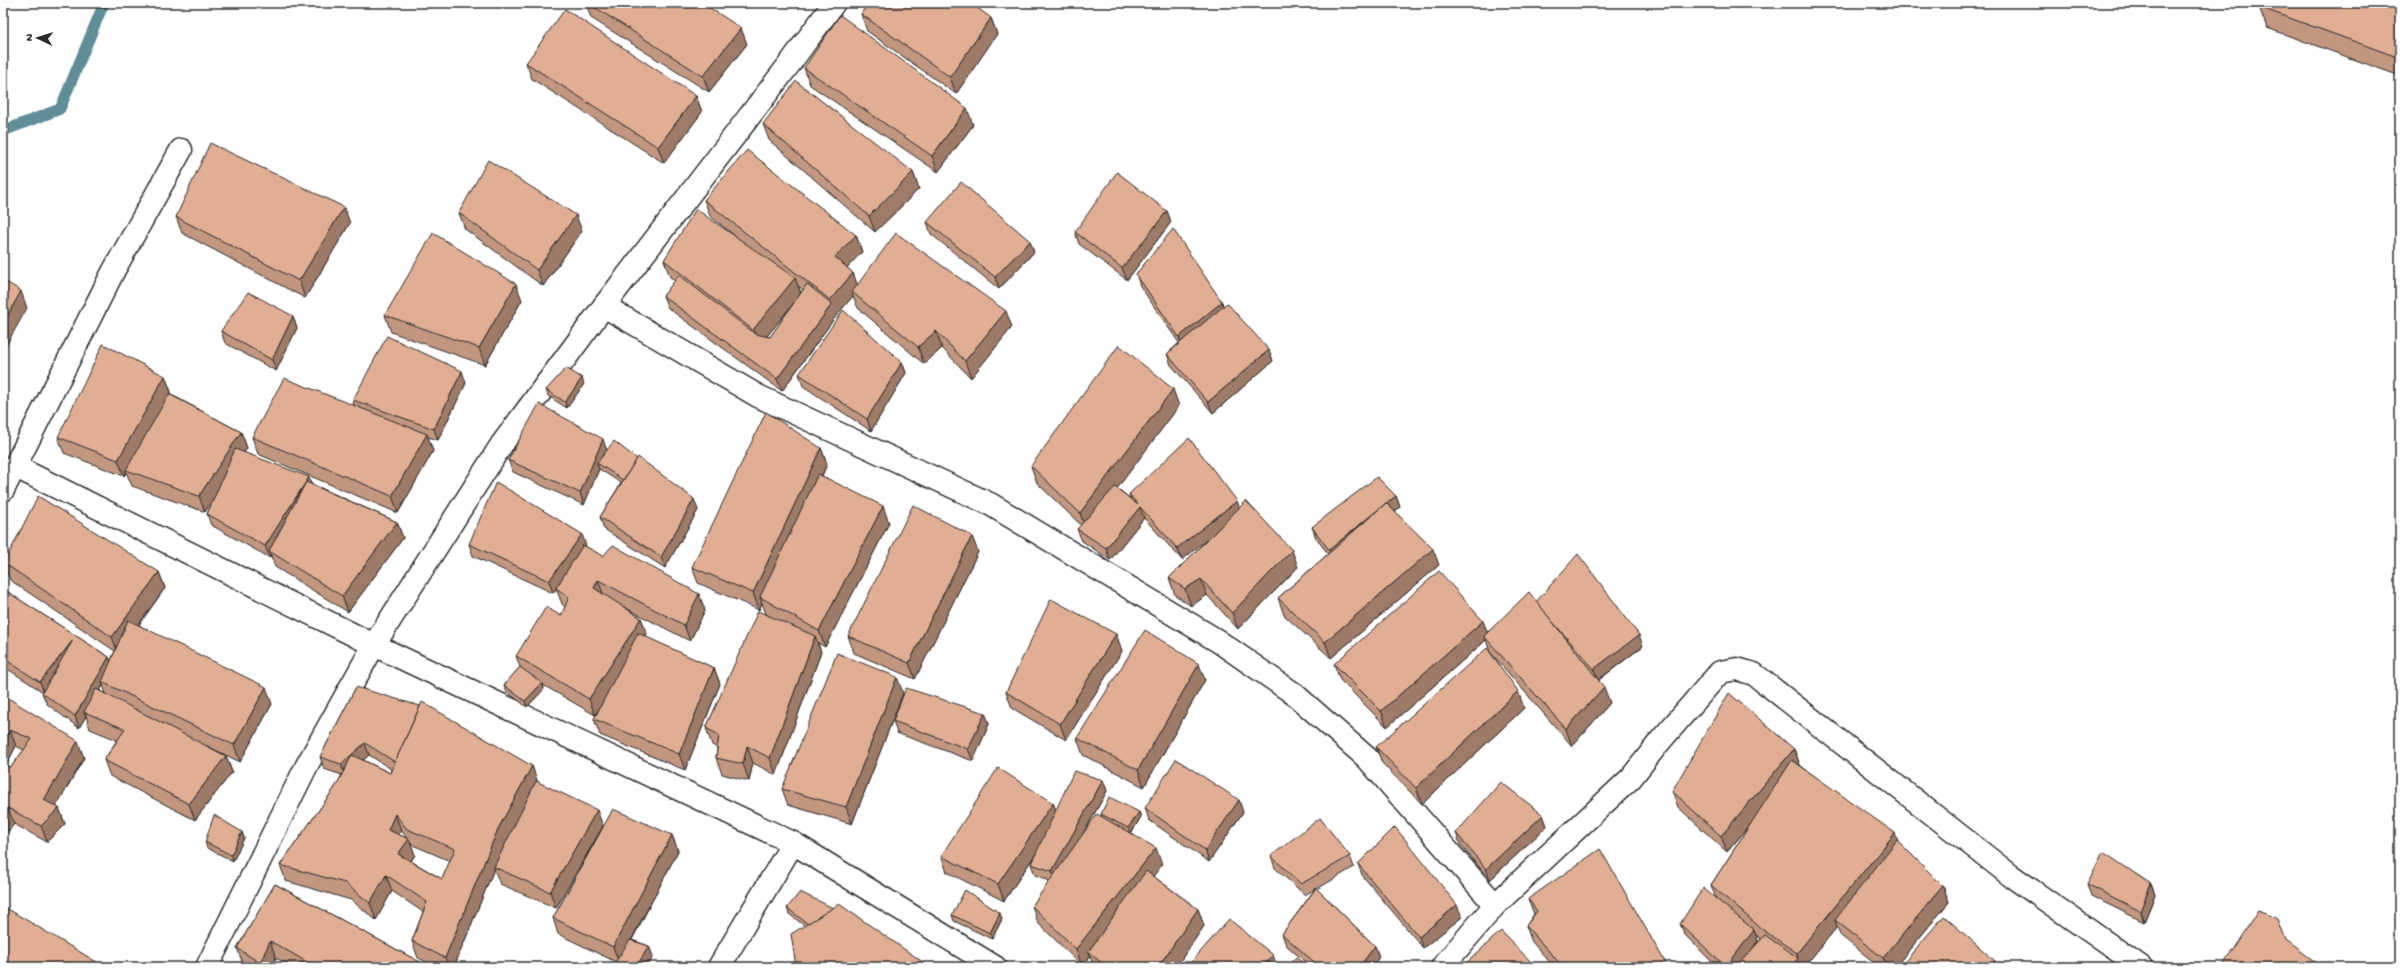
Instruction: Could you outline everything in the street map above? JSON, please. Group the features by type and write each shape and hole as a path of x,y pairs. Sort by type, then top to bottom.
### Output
{"street":[{"path":"207,967 307,765 374,646 502,444 604,306 791,62 834,3"},
{"path":"3,490 16,467 114,270 181,150"},
{"path":"604,306 758,396 990,504 1218,641 1293,693 1367,758 1495,905"},
{"path":"16,467 374,646 793,842 995,967"},
{"path":"1442,967 1495,905 1631,778 1661,740 1720,672 1737,669 1754,674 2010,874 2141,967"},
{"path":"719,967 793,842"}],"building":[{"path":"588,3 702,3 741,28 703,76"},
{"path":"868,3 971,3 991,18 950,77 861,14"},
{"path":"2260,3 2400,3 2400,58 2259,7"},
{"path":"565,9 696,96 658,147 526,63"},
{"path":"840,15 967,108 932,156 804,68"},
{"path":"796,81 913,172 869,216 763,124"},
{"path":"210,143 344,207 299,281 176,217"},
{"path":"747,150 856,235 835,257 853,273 830,300 704,200"},
{"path":"488,160 576,215 537,270 459,213"},
{"path":"1117,172 1167,211 1122,268 1075,232"},
{"path":"961,182 1030,241 995,277 927,222"},
{"path":"696,209 795,278 753,330 664,260"},
{"path":"1173,229 1222,302 1179,337 1136,274"},
{"path":"433,233 516,284 479,348 385,315"},
{"path":"896,233 1006,311 965,361 936,331 918,347 852,292"},
{"path":"679,275 755,334 770,337 807,284 832,304 777,379 663,296"},
{"path":"3,280 21,291 3,324"},
{"path":"248,292 293,316 272,360 221,331"},
{"path":"1227,303 1269,350 1208,402 1167,354"},
{"path":"843,310 902,362 867,419 799,374"},
{"path":"387,336 462,371 434,429 353,400"},
{"path":"103,344 165,376 118,460 58,437"},
{"path":"1119,345 1173,389 1080,513 1031,466"},
{"path":"566,368 582,378 565,402 546,390"},
{"path":"284,378 427,434 392,496 252,437"},
{"path":"169,394 241,432 199,496 126,470"},
{"path":"539,404 603,439 580,493 508,460"},
{"path":"766,412 821,448 753,593 692,567"},
{"path":"1189,438 1237,501 1177,548 1140,507 1106,548 1077,529 1115,487 1138,505 1129,494"},
{"path":"614,441 637,459 623,480 597,463"},
{"path":"235,449 309,477 265,546 207,514"},
{"path":"638,457 694,499 661,557 600,517"},
{"path":"818,474 883,506 819,631 760,597"},
{"path":"1377,477 1396,496 1329,550 1312,527"},
{"path":"306,482 397,522 342,596 269,551"},
{"path":"496,482 582,534 549,581 469,544"},
{"path":"38,496 159,572 112,637 4,563"},
{"path":"1246,501 1292,550 1232,613 1201,579 1185,589 1169,578"},
{"path":"1386,503 1433,549 1325,642 1278,598"},
{"path":"913,505 972,536 909,663 848,636"},
{"path":"583,545 603,556 613,545 699,594 684,625 598,580 594,588 641,618 589,699 516,656 546,607 561,616 569,597 556,588"},
{"path":"1578,554 1639,635 1594,669 1536,602"},
{"path":"1439,571 1483,621 1381,711 1334,664"},
{"path":"3,589 109,657 75,716 42,693 73,640 40,682 3,658"},
{"path":"1529,592 1604,687 1566,729 1484,636"},
{"path":"1051,599 1116,634 1060,724 1006,692"},
{"path":"758,611 815,636 770,758 747,746 743,764 716,758 719,735 706,728"},
{"path":"128,620 266,687 234,745 102,682"},
{"path":"1145,630 1199,664 1138,770 1077,738"},
{"path":"638,633 714,668 679,754 594,719"},
{"path":"1487,648 1518,691 1416,788 1376,747"},
{"path":"837,653 897,677 846,807 782,789"},
{"path":"520,667 542,683 525,701 504,685"},
{"path":"356,687 420,706 395,762 365,743 341,764 320,757"},
{"path":"906,688 985,713 968,749 893,721"},
{"path":"96,689 226,756 189,804 104,760 125,729 84,712"},
{"path":"1729,693 1794,749 1721,836 1672,791"},
{"path":"3,695 78,741 44,800 59,808 41,826 8,808 3,814 3,764 11,767 32,739 10,730 3,744"},
{"path":"422,702 532,766 498,829 445,958 412,941 427,902 386,875 370,903 345,883 280,865 336,786 352,755 390,773","holes":["395,814 407,829 455,849 442,879 398,854 409,839 388,830"]},
{"path":"1176,759 1239,800 1205,850 1145,808"},
{"path":"1792,760 1895,833 1797,953 1763,930 1711,885"},
{"path":"998,768 1053,803 998,884 941,856"},
{"path":"1074,771 1103,780 1052,871 1031,864"},
{"path":"536,781 597,810 550,892 494,867"},
{"path":"1501,782 1543,815 1486,869 1456,833"},
{"path":"1109,797 1139,812 1128,828 1101,814"},
{"path":"613,809 672,835 613,947 553,918"},
{"path":"1097,814 1156,848 1076,949 1032,906"},
{"path":"214,815 242,832 231,855 205,842"},
{"path":"1320,818 1350,856 1301,884 1271,856"},
{"path":"1395,827 1457,905 1419,937 1358,864"},
{"path":"1897,840 1943,886 1883,958 1835,920"},
{"path":"1600,849 1668,967 1563,967 1526,926 1537,911 1528,899"},
{"path":"2103,852 2151,884 2140,911 2087,884"},
{"path":"1146,871 1198,909 1158,967 1107,967 1088,952"},
{"path":"275,884 429,967 316,967 270,941 260,963 237,948"},
{"path":"1316,888 1375,946 1359,967 1320,967 1282,934"},
{"path":"1703,888 1754,930 1726,967 1680,924"},
{"path":"965,890 1000,913 990,933 952,915"},
{"path":"800,892 833,908 808,924 787,908"},
{"path":"839,904 930,967 796,967 791,934"},
{"path":"3,906 105,967 3,967"},
{"path":"2258,911 2278,919 2286,940 2322,967 2222,967"},
{"path":"1944,916 1995,961 1990,967 1900,967"},
{"path":"1229,919 1273,955 1263,967 1187,967"},
{"path":"1501,931 1536,967 1462,967"},
{"path":"1765,935 1798,958 1792,967 1736,967"},
{"path":"630,940 649,946 636,967 612,967"},
{"path":"1296,957 1308,967 1287,967"}],"waterway":[{"path":"3,131 60,109 104,3"}]}
